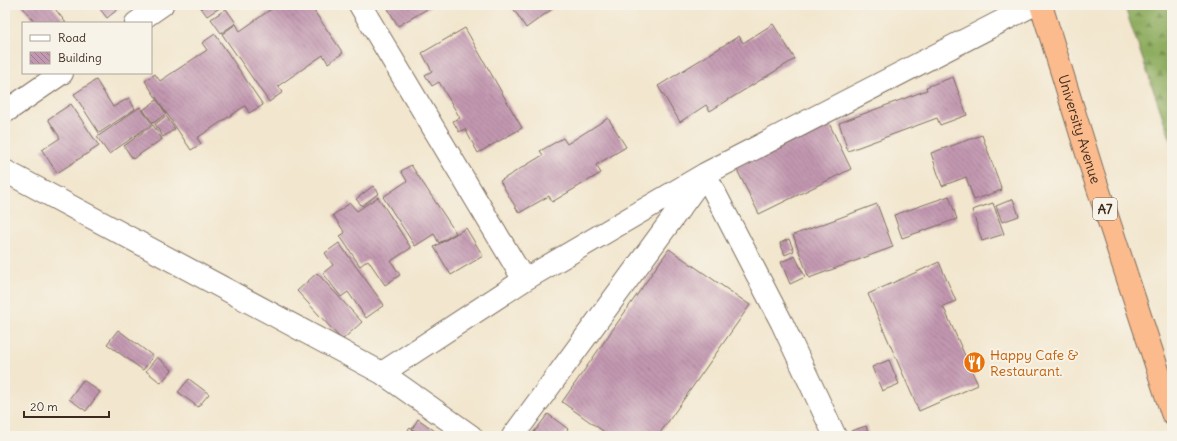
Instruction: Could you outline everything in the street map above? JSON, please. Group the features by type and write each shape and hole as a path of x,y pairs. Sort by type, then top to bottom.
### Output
{"highway":[{"name":"University Avenue","path":"1041,5 1093,173 1172,413"}],"street":[{"path":"137,22 162,5"},
{"path":"360,5 524,280"},
{"path":"382,373 524,280 705,174 1033,5"},
{"path":"5,112 61,74"},
{"path":"5,171 382,373 471,436"},
{"path":"513,436 705,174"},
{"path":"705,174 782,323 835,436"}],"green space":[{"path":"1124,5 1172,5 1172,144"}],"building":[{"path":"21,5 52,5 65,22 34,22"},
{"path":"104,5 123,5 107,18 100,9"},
{"path":"199,5 224,5 207,16"},
{"path":"277,5 310,5 343,53 328,63 323,55 278,86 283,92 269,102 222,34 236,24 240,31"},
{"path":"386,5 434,5 398,26"},
{"path":"511,5 550,5 552,9 526,28"},
{"path":"226,9 236,23 221,33 211,19"},
{"path":"773,24 795,59 710,111 706,105 680,122 658,86 739,36 743,43"},
{"path":"465,28 522,128 478,153 465,129 459,132 453,121 460,118 439,82 432,86 425,75 432,71 422,53"},
{"path":"215,34 263,105 249,113 245,106 197,138 201,144 191,150 145,81 155,74 160,81 207,50 202,43"},
{"path":"953,77 967,115 940,125 937,118 848,151 839,123 927,90 926,87"},
{"path":"96,80 113,107 129,98 135,109 99,133 74,94"},
{"path":"157,100 166,114 153,123 143,110"},
{"path":"71,104 99,146 57,173 42,150 60,138 48,119"},
{"path":"140,107 152,124 109,154 97,137"},
{"path":"166,116 175,129 163,137 155,124"},
{"path":"608,118 626,147 596,165 601,173 552,202 549,196 519,213 500,181 543,155 540,151 563,138 567,144"},
{"path":"828,121 851,169 759,214 735,166"},
{"path":"153,125 162,139 133,159 124,146"},
{"path":"982,135 1002,190 974,200 966,177 942,186 931,153"},
{"path":"411,165 456,233 439,243 434,234 415,246 383,197 407,181 401,171"},
{"path":"373,186 379,193 362,206 356,199"},
{"path":"949,196 957,219 902,238 894,215"},
{"path":"378,197 411,248 391,261 400,275 385,285 368,260 360,266 340,236 345,233 333,215 350,203 357,211"},
{"path":"1013,199 1019,216 1002,222 996,206"},
{"path":"993,203 1004,234 982,241 972,210"},
{"path":"877,204 893,247 809,278 793,235"},
{"path":"466,228 483,256 451,275 434,247"},
{"path":"789,239 794,251 785,255 780,243"},
{"path":"339,243 384,305 366,318 348,292 341,297 323,273 333,265 325,253"},
{"path":"669,249 750,305 658,436 610,436 562,402"},
{"path":"795,256 805,277 790,284 781,262"},
{"path":"939,262 956,301 943,306 978,385 919,411 868,294"},
{"path":"317,273 362,322 342,340 297,291"},
{"path":"118,330 153,356 143,370 107,344"},
{"path":"157,357 172,370 161,383 146,371"},
{"path":"889,360 899,384 882,391 872,367"},
{"path":"189,379 209,394 198,407 178,392"},
{"path":"83,380 100,392 86,411 69,399"},
{"path":"548,414 568,429 563,436 531,436"},
{"path":"418,419 442,436 420,436 421,435 412,429"},
{"path":"866,426 869,436 853,436 851,431"},
{"path":"410,428 418,435 418,436 403,436"}],"place":[{"name":"Happy Cafe & Restaurant.","path":"975,363"}]}
